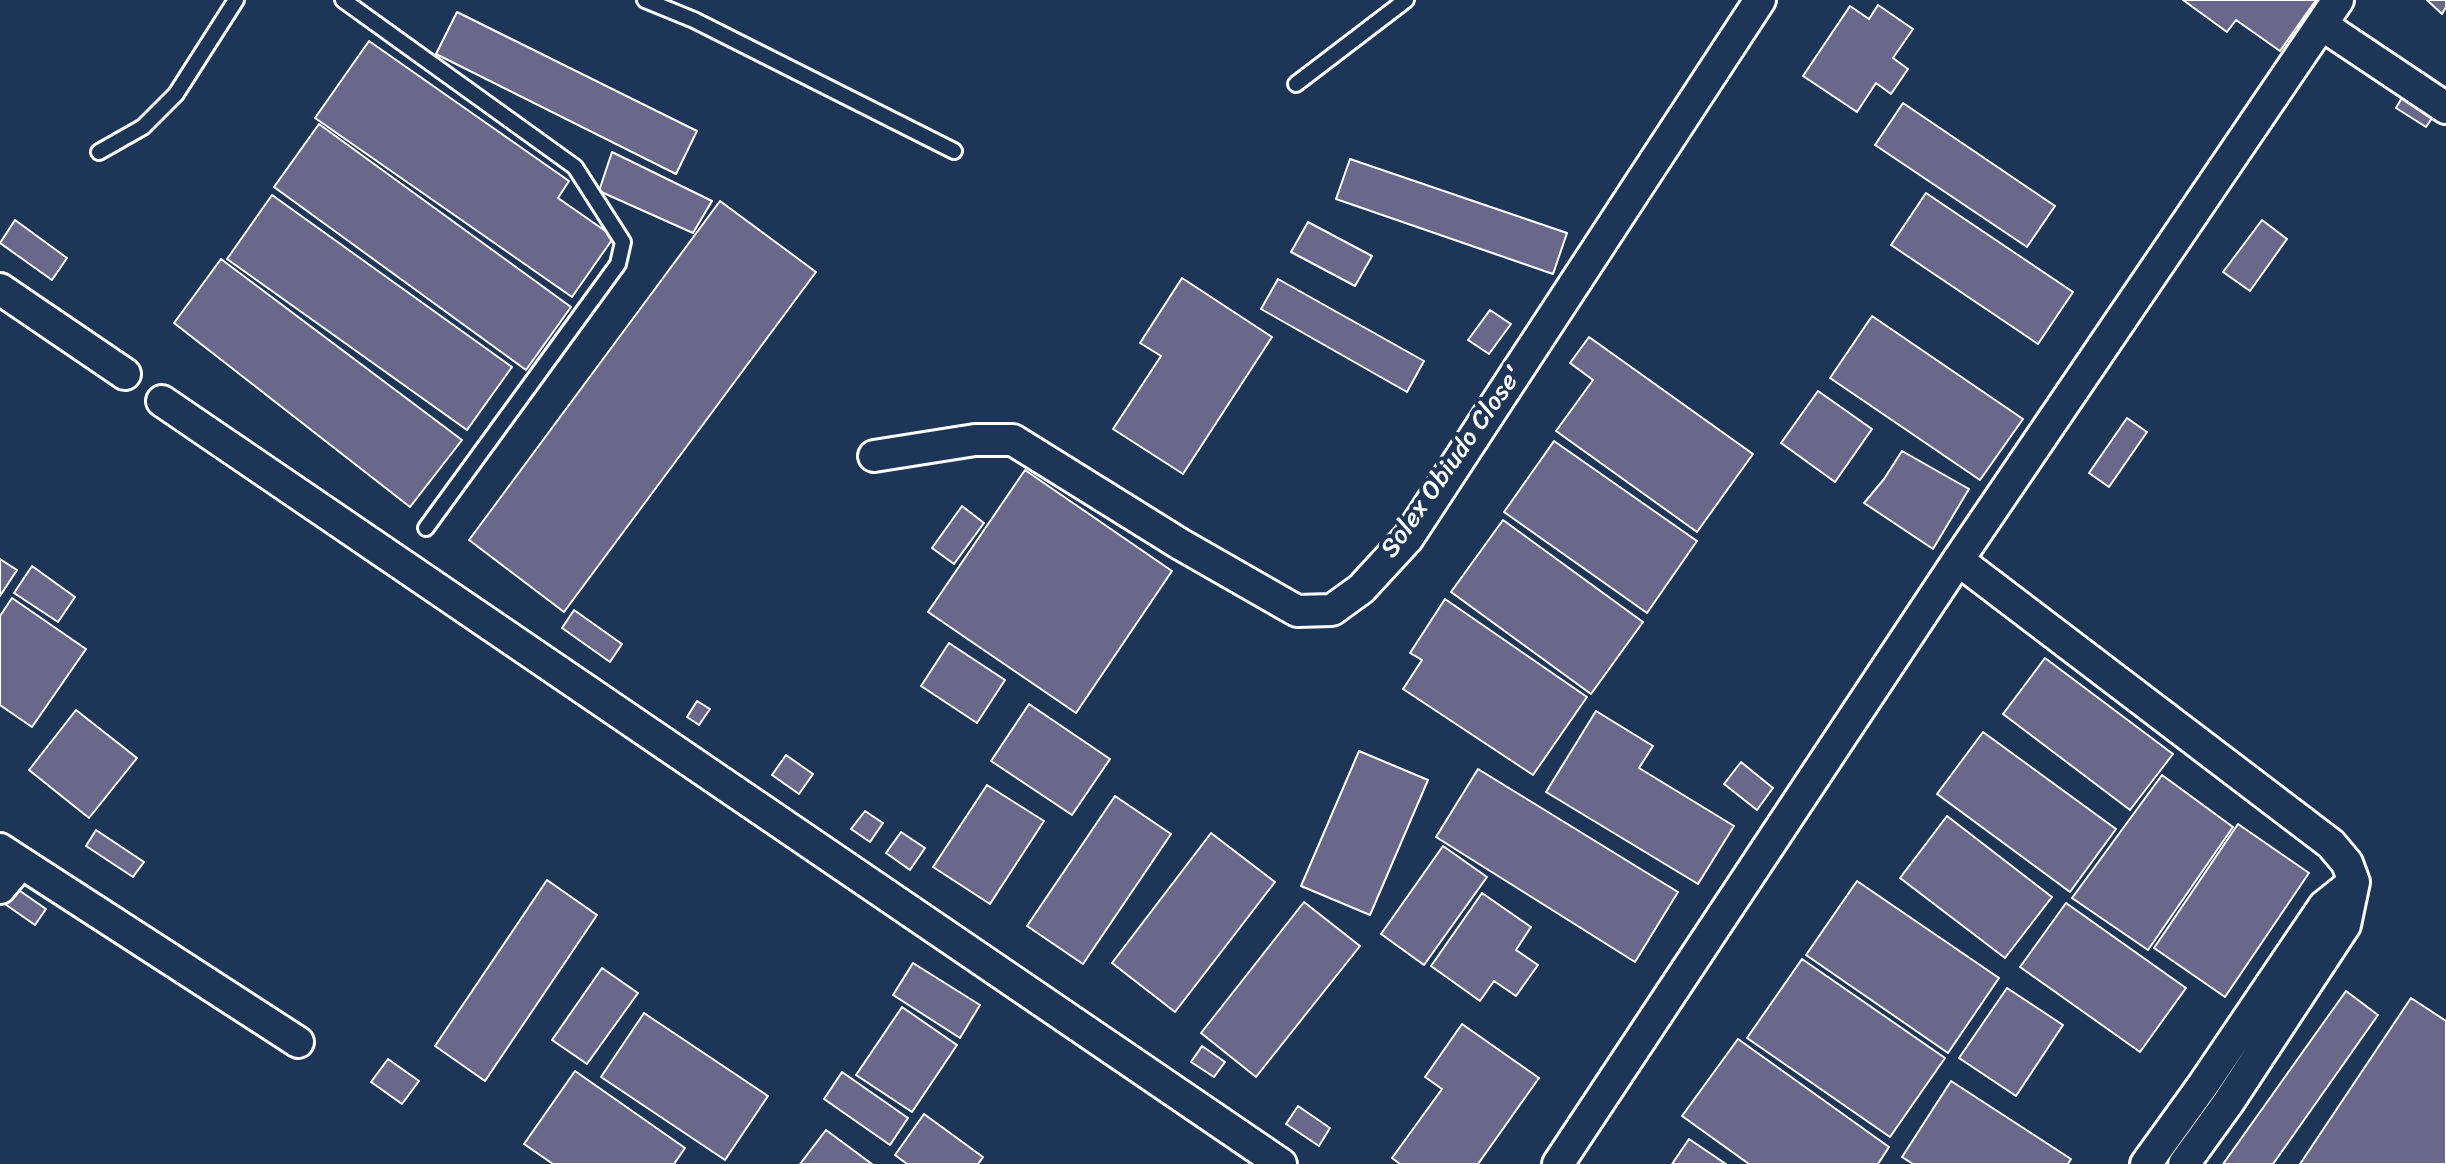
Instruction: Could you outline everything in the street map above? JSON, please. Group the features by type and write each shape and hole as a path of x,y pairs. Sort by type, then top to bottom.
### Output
{"street":[{"name":"Solex Obiudo Close'","path":"874,456 975,440 1013,440 1180,544 1297,611 1332,610 1361,589 1408,538 1760,0"},
{"path":"1558,1164 1958,560 2338,0"},
{"path":"2322,25 2446,108"},
{"path":"0,289 125,374"},
{"path":"162,401 1281,1164"},
{"path":"1958,560 2331,844 2347,863 2354,882 2345,925 2228,1103 2184,1164"},
{"path":"0,888 10,856 298,1042"},
{"path":"2146,1164 2324,906 2354,882"}],"lane":[{"path":"99,152 143,127 176,94 236,0"},
{"path":"343,0 575,167 623,242 618,264 426,528"},
{"path":"645,0 694,20 954,151"},
{"path":"1296,84 1406,0"}],"building":[{"path":"2183,0 2316,0 2280,51 2236,20 2227,32"},
{"path":"2427,0 2446,0 2442,14"},
{"path":"1878,5 1913,29 1893,58 1908,69 1891,94 1876,83 1857,112 1803,76 1850,6 1869,19"},
{"path":"457,12 697,131 676,174 436,54"},
{"path":"369,41 569,181 558,198 614,237 572,297 315,118"},
{"path":"2407,89 2439,108 2426,127 2396,108"},
{"path":"1903,103 2055,206 2027,247 1875,145"},
{"path":"319,124 571,307 526,370 274,187"},
{"path":"612,152 712,201 693,233 599,191"},
{"path":"1350,159 1567,233 1553,274 1336,199"},
{"path":"1926,193 2073,292 2038,344 1891,245"},
{"path":"272,195 512,367 467,430 227,259"},
{"path":"720,201 816,272 564,612 469,540"},
{"path":"15,220 67,258 52,280 0,243"},
{"path":"2262,220 2287,239 2250,291 2223,272"},
{"path":"1308,222 1372,256 1355,286 1291,252"},
{"path":"221,259 462,440 410,507 174,323"},
{"path":"1182,278 1272,337 1183,474 1113,429 1161,356 1140,343"},
{"path":"1278,279 1424,361 1407,392 1261,309"},
{"path":"1490,310 1511,324 1489,354 1468,340"},
{"path":"1872,316 2023,419 1980,480 1830,378"},
{"path":"1589,337 1753,454 1697,532 1556,431 1593,380 1570,363"},
{"path":"1818,391 1872,429 1835,482 1781,443"},
{"path":"2127,418 2147,432 2109,487 2089,473"},
{"path":"1554,441 1697,541 1647,613 1504,512"},
{"path":"1902,451 1969,489 1933,549 1864,503"},
{"path":"1025,470 1172,571 1076,713 928,612"},
{"path":"962,506 984,523 954,564 932,548"},
{"path":"1503,520 1643,622 1591,694 1451,592"},
{"path":"0,559 17,570 0,596"},
{"path":"32,566 75,597 58,622 14,593"},
{"path":"12,598 86,649 32,727 0,705 0,616"},
{"path":"1445,599 1587,697 1533,775 1403,689 1422,660 1410,653"},
{"path":"574,610 622,644 610,662 562,628"},
{"path":"949,643 1005,680 977,723 921,686"},
{"path":"2045,658 2173,754 2130,810 2003,714"},
{"path":"697,701 710,709 699,725 687,717"},
{"path":"1029,704 1110,759 1072,815 991,761"},
{"path":"76,710 137,758 89,818 29,770"},
{"path":"1596,711 1653,746 1639,768 1734,826 1698,884 1546,792"},
{"path":"1983,732 2116,829 2070,892 1937,794"},
{"path":"1359,751 1428,780 1370,915 1301,886"},
{"path":"786,755 813,774 799,794 772,775"},
{"path":"1741,762 1773,788 1757,810 1724,784"},
{"path":"1478,769 1678,892 1635,962 1436,837"},
{"path":"2162,775 2233,827 2148,950 2072,898"},
{"path":"987,785 1044,821 990,904 933,867"},
{"path":"1115,796 1171,834 1083,964 1027,926"},
{"path":"865,811 883,823 870,842 851,829"},
{"path":"1947,816 2052,897 2005,958 1900,878"},
{"path":"2238,824 2309,873 2225,997 2154,948"},
{"path":"96,830 144,862 133,877 86,846"},
{"path":"901,832 925,848 910,870 886,853"},
{"path":"1211,833 1275,882 1175,1012 1112,963"},
{"path":"1443,846 1487,877 1424,965 1381,934"},
{"path":"547,880 597,915 485,1081 435,1046"},
{"path":"1857,881 1999,978 1948,1053 1806,955"},
{"path":"13,886 46,909 35,925 2,902"},
{"path":"1482,893 1531,927 1516,950 1538,965 1516,996 1494,981 1480,1001 1431,966"},
{"path":"1304,902 1360,946 1256,1077 1201,1033"},
{"path":"2066,903 2186,988 2140,1052 2020,967"},
{"path":"1802,959 1945,1058 1890,1137 1747,1038"},
{"path":"913,963 980,1005 960,1038 893,995"},
{"path":"602,968 638,993 587,1064 552,1040"},
{"path":"2007,988 2063,1025 2016,1096 1959,1058"},
{"path":"2346,991 2378,1015 2273,1164 2223,1164"},
{"path":"2411,998 2446,1021 2446,1164 2300,1164"},
{"path":"902,1007 957,1045 912,1112 856,1075"},
{"path":"644,1013 768,1096 725,1160 601,1077"},
{"path":"1462,1024 1539,1078 1478,1164 1400,1164 1392,1158 1442,1089 1425,1077"},
{"path":"1738,1039 1889,1147 1878,1164 1749,1164 1682,1116"},
{"path":"1202,1046 1225,1062 1214,1077 1191,1062"},
{"path":"388,1059 419,1081 402,1104 371,1082"},
{"path":"575,1071 685,1148 674,1164 553,1164 524,1144"},
{"path":"842,1072 908,1118 890,1145 824,1099"},
{"path":"1951,1081 2071,1159 2068,1164 1913,1164 1902,1157"},
{"path":"1298,1106 1330,1128 1319,1146 1286,1124"},
{"path":"924,1114 983,1157 978,1164 907,1164 895,1155"},
{"path":"826,1130 872,1164 800,1164"},
{"path":"1689,1139 1726,1164 1672,1164"}]}
